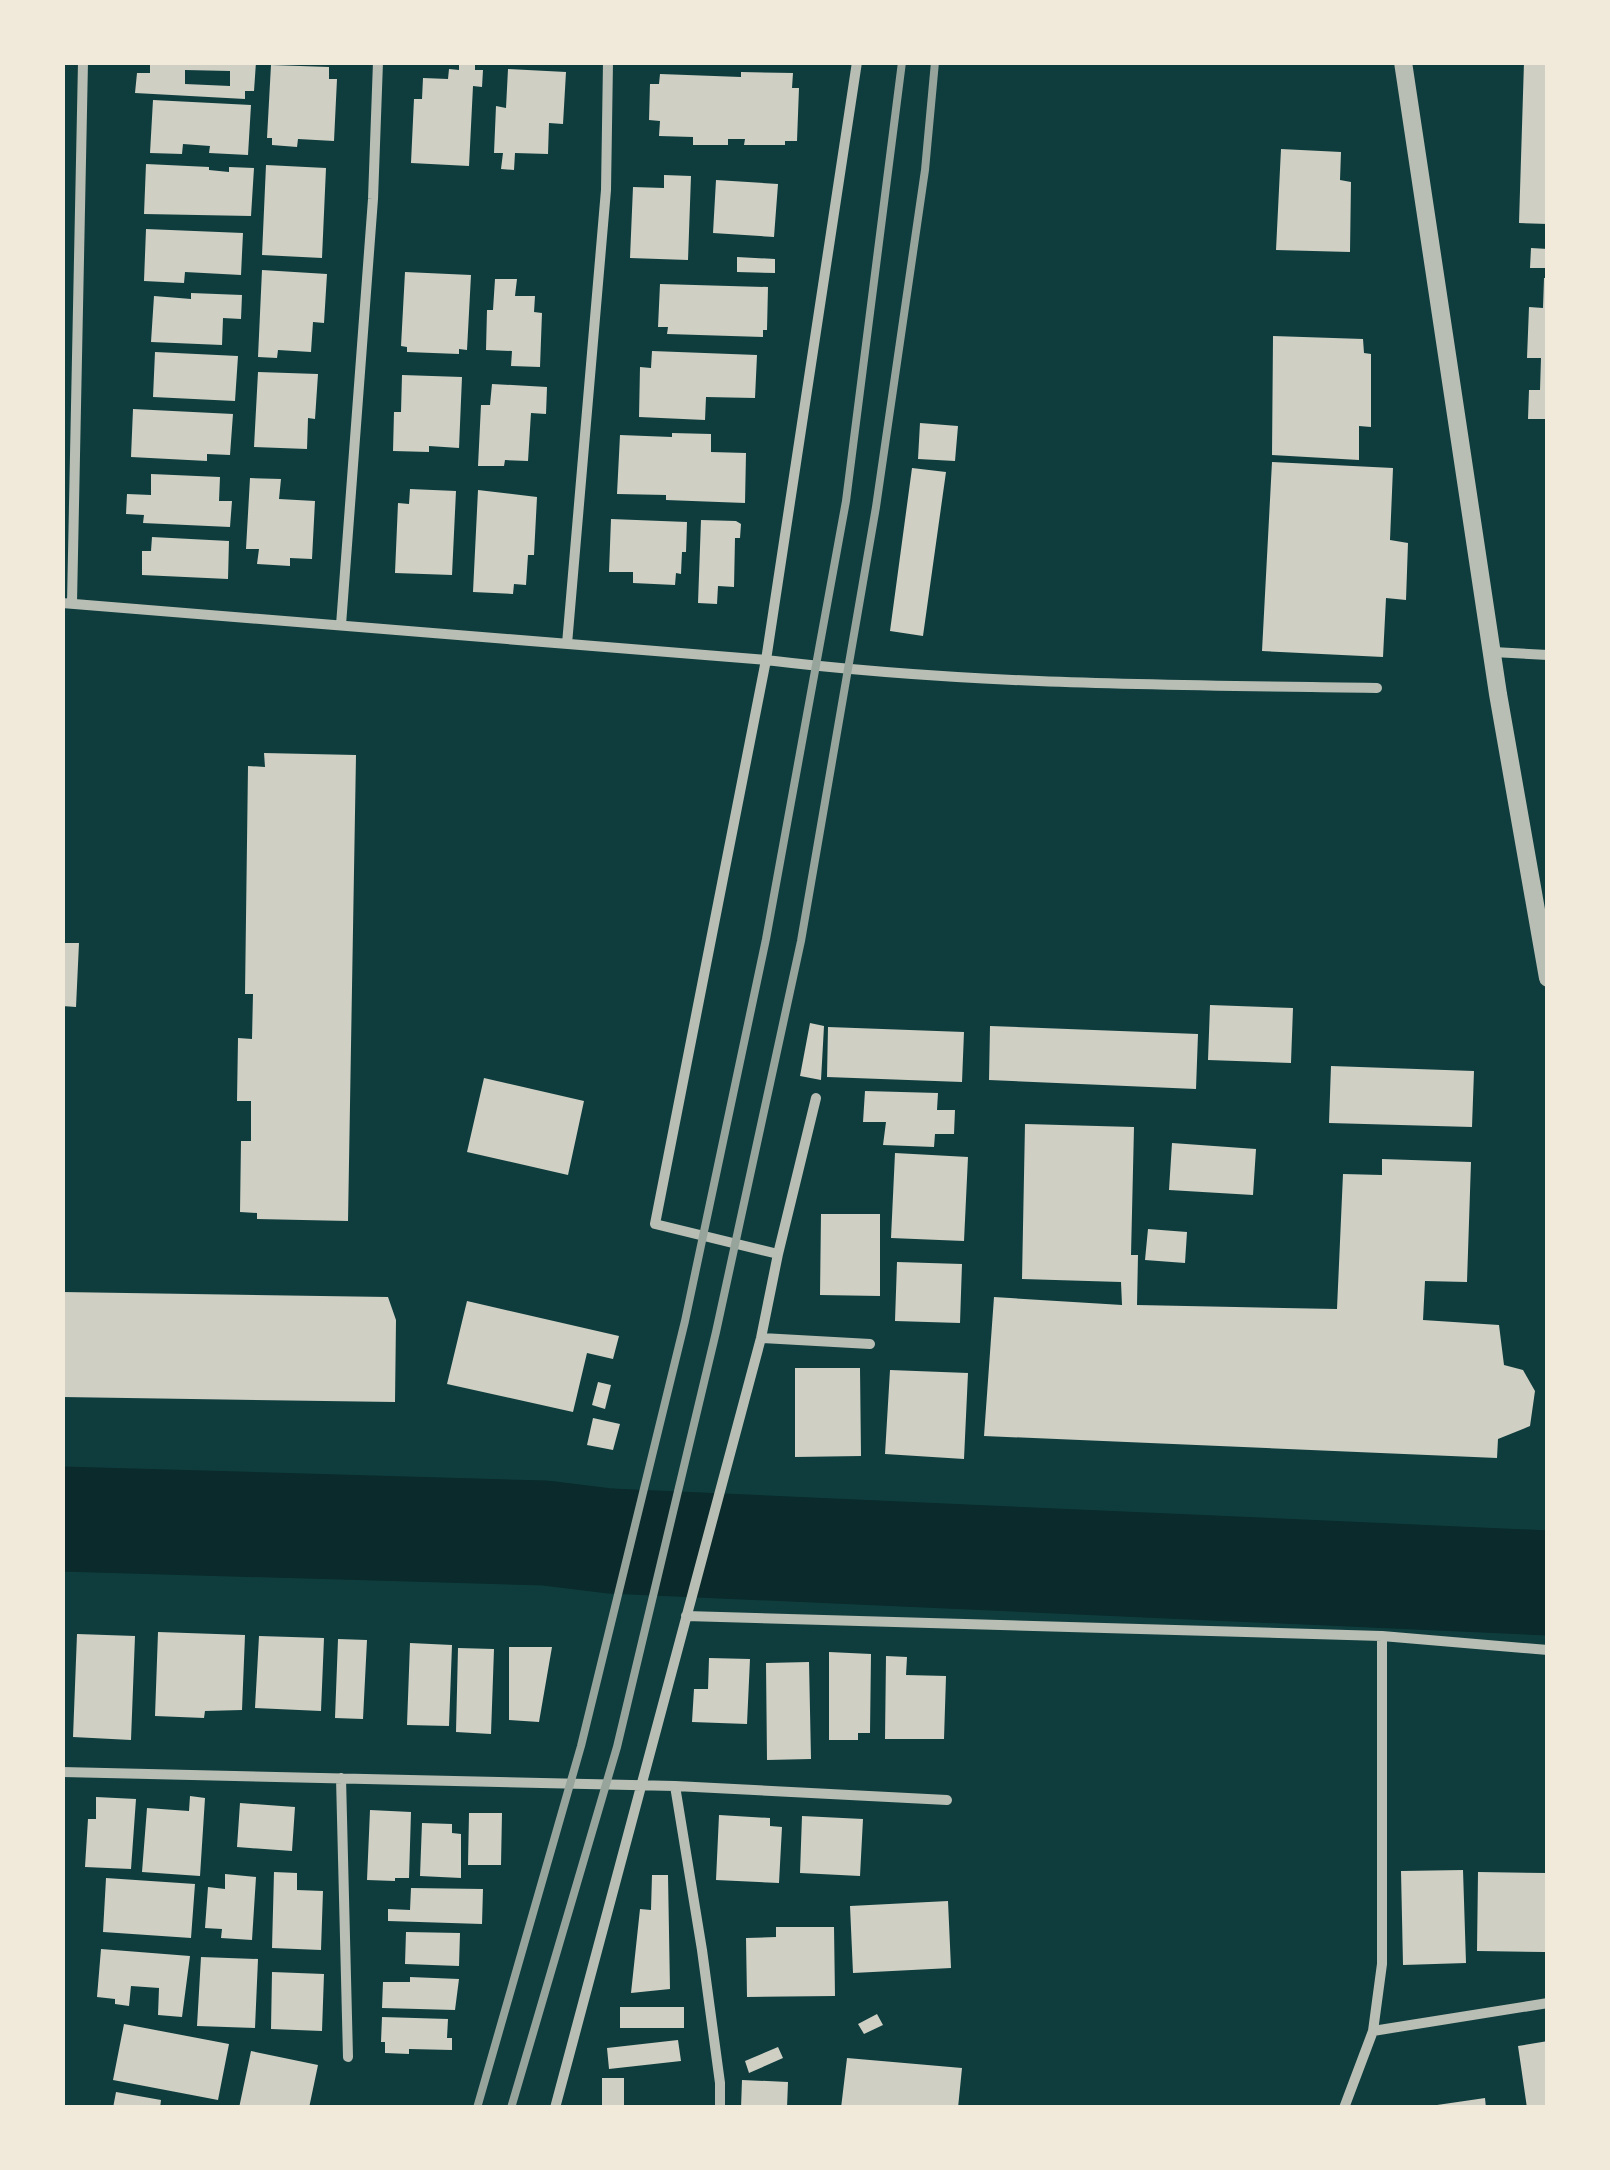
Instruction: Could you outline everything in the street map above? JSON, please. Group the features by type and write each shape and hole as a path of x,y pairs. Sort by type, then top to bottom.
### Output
{"street":[{"path":"83,62 67,603 766,660 875,674 1041,682 1377,688"},
{"path":"341,625 373,199 378,62"},
{"path":"567,644 606,190 608,62"},
{"path":"778,1254 655,1224 766,660 857,62"},
{"path":"1403,62 1493,652 1548,978"},
{"path":"1493,652 1548,655"},
{"path":"555,2108 761,1338 816,1098"},
{"path":"761,1338 870,1344"},
{"path":"686,1616 1382,1636 1548,1650"},
{"path":"1344,2108 1373,2031 1382,1964 1382,1636"},
{"path":"62,1772 675,1786 947,1800"},
{"path":"341,1778 348,2057"},
{"path":"675,1786 702,1950 720,2108"},
{"path":"1373,2031 1548,2003"}],"building":[{"path":"150,62 256,62 254,91 245,91 245,99 135,93 137,73 150,73","holes":["185,70 230,71 230,86 185,84"]},
{"path":"459,62 475,62 475,70 483,70 482,87 473,86 469,166 411,163 414,99 422,99 423,78 448,79 449,69 459,70"},
{"path":"1524,62 1548,62 1548,224 1519,223"},
{"path":"271,65 329,67 329,79 337,79 334,141 298,139 297,147 272,145 272,138 267,138"},
{"path":"508,69 566,72 563,124 549,123 548,154 515,153 514,170 501,169 503,153 494,153 496,106 506,108"},
{"path":"741,72 793,73 792,88 799,88 797,141 785,141 785,145 744,145 745,139 728,139 728,145 693,145 693,137 659,136 660,121 649,120 650,84 659,84 660,74 741,77"},
{"path":"153,100 251,105 248,155 209,153 210,146 183,144 182,154 150,153"},
{"path":"1281,149 1341,152 1340,180 1351,182 1350,252 1276,250"},
{"path":"146,164 209,167 229,172 229,167 254,168 251,216 144,214"},
{"path":"266,165 326,168 322,258 262,255"},
{"path":"664,175 691,176 688,260 630,258 633,187 664,188"},
{"path":"716,180 778,184 774,237 713,233"},
{"path":"146,229 243,233 241,275 185,272 184,283 144,281"},
{"path":"1531,248 1548,249 1548,268 1530,268"},
{"path":"737,257 775,259 775,273 737,272"},
{"path":"262,270 327,274 324,323 313,322 311,352 278,350 277,358 258,357"},
{"path":"405,272 471,275 467,350 459,349 459,354 407,352 407,347 401,346"},
{"path":"1544,278 1548,278 1548,419 1528,419 1529,390 1540,390 1541,358 1527,358 1529,307 1543,308"},
{"path":"495,279 517,279 515,296 535,296 534,312 542,313 540,367 511,366 512,351 486,350 487,310 493,310"},
{"path":"660,284 768,287 767,330 763,330 763,337 667,334 668,327 658,327"},
{"path":"191,293 242,295 241,319 223,318 222,345 151,342 154,296 191,299"},
{"path":"1273,336 1363,339 1364,353 1371,354 1371,427 1359,426 1359,460 1272,455"},
{"path":"652,351 757,355 755,398 706,397 705,420 639,417 640,367 651,368"},
{"path":"155,352 238,356 235,401 153,397"},
{"path":"258,372 318,374 315,419 308,418 307,449 254,447"},
{"path":"402,375 462,377 459,448 429,446 429,452 393,451 394,412 401,412"},
{"path":"492,384 547,387 546,414 531,413 528,461 505,460 504,466 478,466 481,405 490,405"},
{"path":"133,409 233,414 230,455 207,454 207,461 131,457"},
{"path":"920,423 958,426 955,461 918,459"},
{"path":"672,433 711,434 711,452 746,453 745,503 617,494 620,435 672,437"},
{"path":"1272,462 1393,468 1390,540 1408,543 1406,600 1386,598 1383,657 1262,651"},
{"path":"912,468 946,472 923,636 890,631"},
{"path":"151,474 220,477 219,501 232,501 230,527 143,523 144,515 126,514 127,494 151,495"},
{"path":"250,478 281,479 279,499 315,501 312,559 290,558 290,566 257,564 259,549 246,549"},
{"path":"410,489 456,491 452,575 395,573 398,503 409,504"},
{"path":"478,490 537,497 534,555 528,555 526,585 514,584 513,594 473,592"},
{"path":"611,519 687,522 686,552 682,552 681,574 676,573 675,585 633,583 633,572 609,572"},
{"path":"701,520 741,524 740,538 735,538 734,587 718,586 717,604 698,603"},
{"path":"152,537 229,541 228,579 142,575 142,551 151,551"},
{"path":"264,753 356,755 348,1221 257,1219 257,1213 240,1212 241,1141 251,1141 251,1101 237,1101 238,1038 252,1039 253,994 245,994 248,766 265,767"},
{"path":"62,943 79,943 76,1007 62,1006"},
{"path":"1210,1005 1293,1008 1291,1063 1208,1060"},
{"path":"810,1023 824,1026 821,1080 800,1076"},
{"path":"990,1026 1198,1034 1196,1089 989,1080"},
{"path":"828,1027 964,1032 962,1082 827,1077"},
{"path":"1331,1066 1474,1071 1472,1127 1329,1123"},
{"path":"484,1078 584,1101 568,1175 467,1152"},
{"path":"865,1091 938,1093 937,1110 955,1110 954,1134 935,1134 934,1147 883,1145 886,1122 863,1122"},
{"path":"1025,1124 1134,1127 1131,1255 1138,1255 1137,1305 1337,1309 1343,1174 1382,1175 1382,1159 1471,1162 1467,1282 1425,1281 1423,1320 1499,1325 1504,1365 1523,1370 1535,1391 1530,1426 1498,1439 1497,1458 984,1436 994,1297 1122,1305 1121,1282 1022,1279"},
{"path":"1172,1143 1256,1149 1253,1195 1169,1190"},
{"path":"895,1153 968,1157 964,1241 891,1238"},
{"path":"821,1214 880,1214 880,1296 820,1295"},
{"path":"1148,1229 1187,1232 1185,1263 1145,1260"},
{"path":"897,1262 962,1264 960,1323 895,1321"},
{"path":"62,1292 388,1297 396,1320 395,1402 62,1397"},
{"path":"467,1301 619,1336 613,1359 587,1353 573,1412 447,1384"},
{"path":"795,1368 860,1368 861,1456 795,1457"},
{"path":"890,1370 968,1373 964,1459 885,1454"},
{"path":"598,1382 611,1385 605,1409 592,1405"},
{"path":"593,1418 620,1424 613,1450 587,1445"},
{"path":"158,1632 245,1635 242,1710 205,1711 204,1718 155,1716"},
{"path":"77,1634 135,1636 131,1740 73,1737"},
{"path":"259,1636 324,1638 321,1711 255,1708"},
{"path":"338,1639 367,1640 363,1719 335,1718"},
{"path":"410,1643 452,1645 449,1726 407,1725"},
{"path":"509,1647 552,1647 539,1722 509,1720"},
{"path":"458,1648 494,1649 491,1734 456,1732"},
{"path":"829,1652 871,1654 870,1733 858,1733 858,1740 829,1740"},
{"path":"886,1656 907,1657 906,1675 946,1676 944,1739 885,1739"},
{"path":"709,1658 750,1659 747,1724 692,1722 694,1689 708,1689"},
{"path":"809,1662 811,1759 767,1760 766,1663"},
{"path":"190,1796 205,1798 200,1876 142,1872 147,1808 189,1811"},
{"path":"96,1797 136,1799 131,1869 85,1867 88,1819 96,1819"},
{"path":"240,1803 295,1807 292,1851 237,1847"},
{"path":"370,1810 411,1812 409,1878 367,1880"},
{"path":"469,1813 502,1813 501,1865 468,1865"},
{"path":"719,1815 770,1818 770,1826 782,1827 779,1883 716,1880"},
{"path":"802,1816 863,1819 860,1876 800,1873"},
{"path":"422,1823 452,1824 452,1833 461,1834 461,1878 420,1876"},
{"path":"1463,1870 1466,1963 1403,1965 1401,1871"},
{"path":"274,1872 297,1873 297,1890 323,1891 321,1950 272,1948"},
{"path":"1478,1872 1546,1873 1545,1952 1477,1951"},
{"path":"225,1874 256,1877 252,1940 221,1938 222,1929 205,1928 208,1887 225,1889"},
{"path":"652,1875 668,1875 670,1989 631,1993 640,1909 651,1910"},
{"path":"106,1878 195,1884 191,1938 103,1932"},
{"path":"411,1888 483,1889 482,1924 388,1921 388,1909 410,1910"},
{"path":"948,1901 951,1968 853,1973 850,1906"},
{"path":"776,1927 834,1927 835,1996 747,1997 746,1938 776,1937"},
{"path":"406,1932 460,1933 459,1966 405,1964"},
{"path":"101,1949 190,1956 182,2017 158,2015 159,1988 131,1986 129,2006 97,1997"},
{"path":"201,1957 258,1959 255,2028 197,2026"},
{"path":"272,1972 324,1974 322,2031 271,2029"},
{"path":"410,1977 459,1979 455,2010 382,2008 383,1982 410,1982"},
{"path":"620,2007 684,2007 684,2028 620,2028"},
{"path":"877,2014 883,2025 864,2034 858,2024"},
{"path":"382,2017 448,2019 447,2038 452,2038 452,2050 385,2053 385,2042 381,2042"},
{"path":"124,2024 229,2044 218,2100 113,2080"},
{"path":"678,2040 681,2061 609,2069 607,2048"},
{"path":"1548,2041 1548,2108 1527,2108 1518,2046"},
{"path":"778,2047 783,2058 749,2073 745,2061"},
{"path":"251,2051 318,2065 309,2108 239,2108"},
{"path":"847,2058 962,2068 958,2108 841,2108"},
{"path":"602,2078 624,2078 624,2108 602,2108"},
{"path":"742,2080 788,2082 787,2108 741,2108"},
{"path":"116,2092 161,2100 160,2108 113,2108"},
{"path":"1485,2098 1486,2108 1437,2108 1437,2105"}],"waterway":[{"path":"62,1519 545,1533 610,1541 1548,1583"}],"railway":[{"path":"477,2108 581,1746 685,1321 766,939 846,501 902,62"},
{"path":"511,2108 617,1747 716,1332 801,941 876,507 925,170 935,62"}]}
